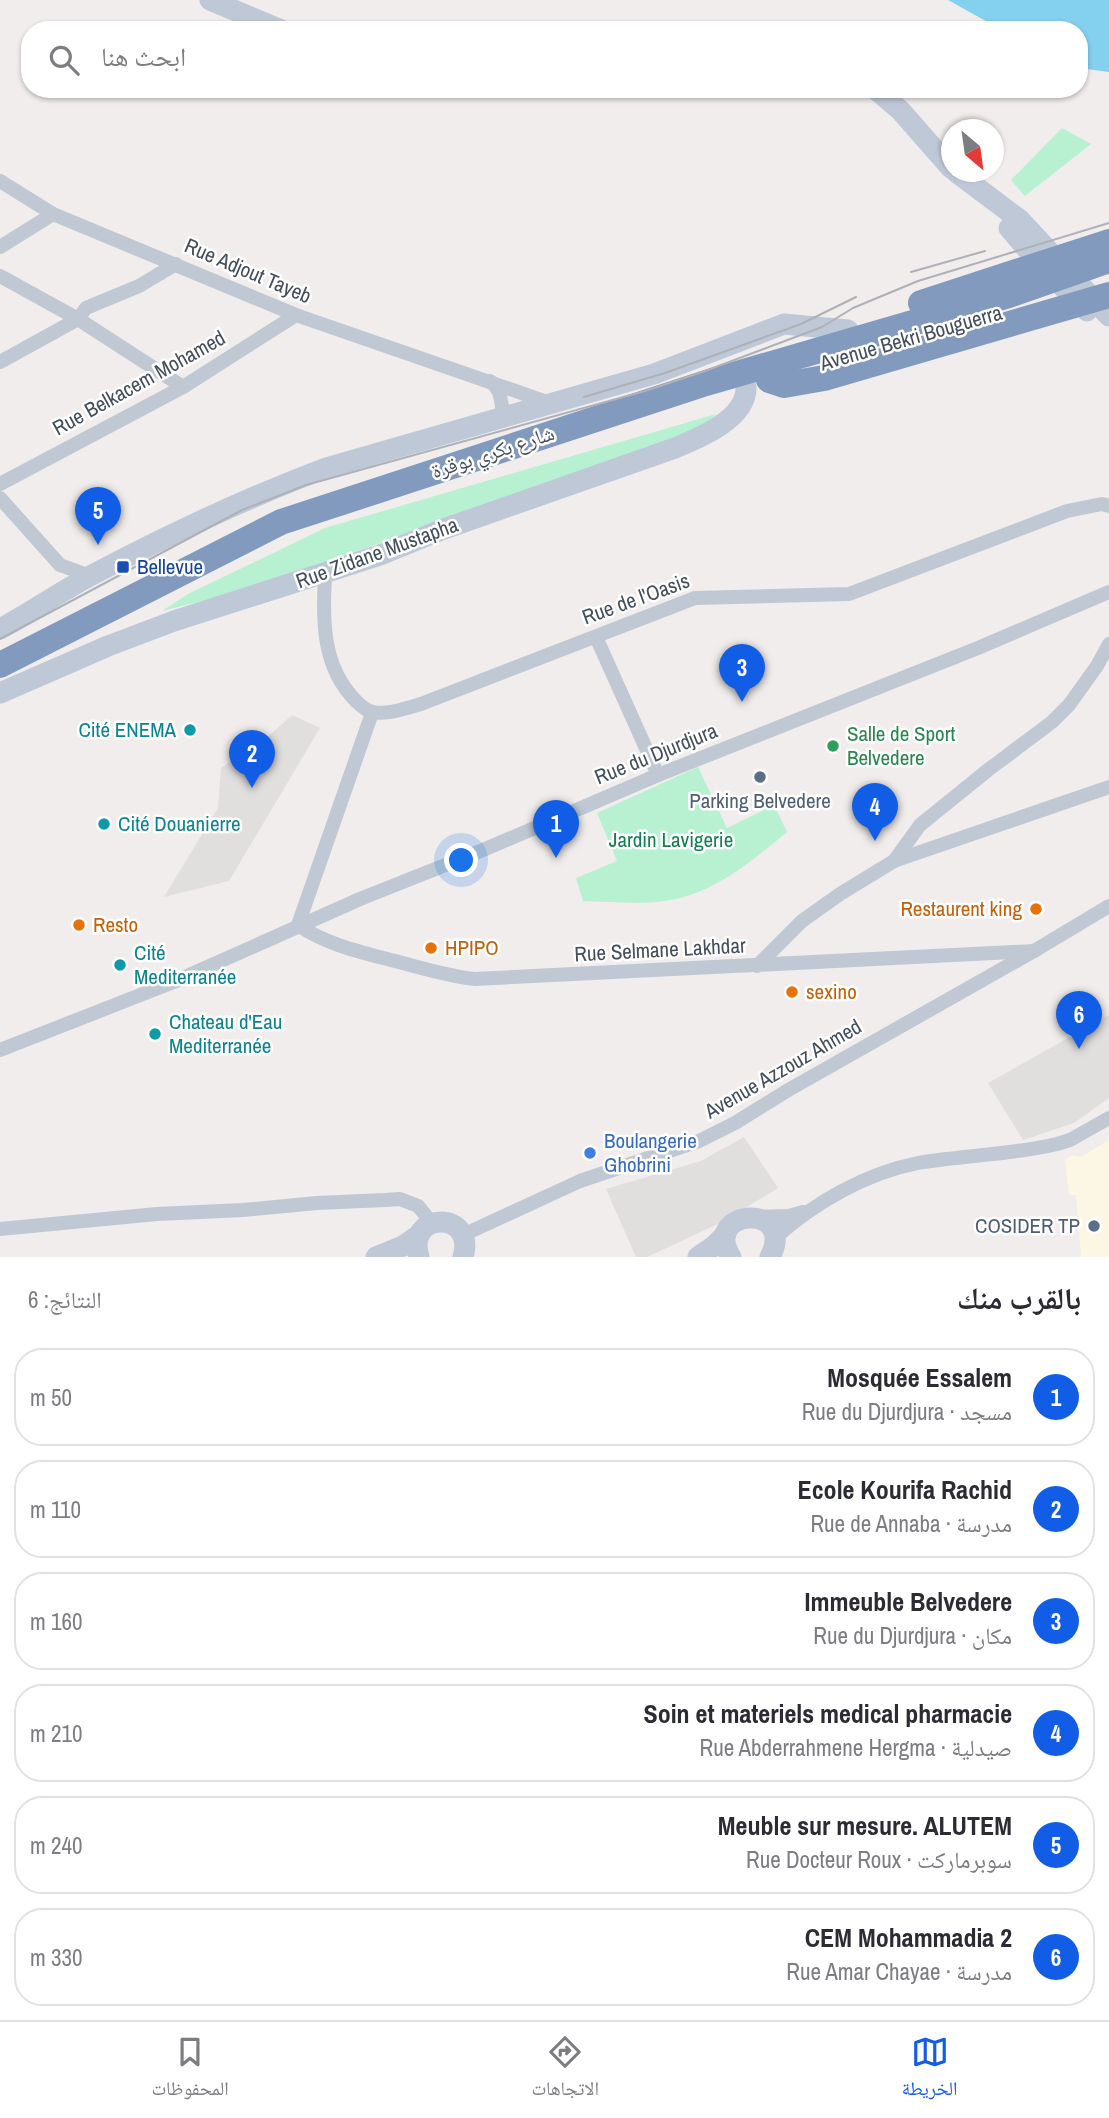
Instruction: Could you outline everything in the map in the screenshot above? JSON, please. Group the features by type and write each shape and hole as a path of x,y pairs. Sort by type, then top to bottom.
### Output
{"highway":[{"path":"709,389 726,372 797,344 848,330 857,323 1109,242"},
{"path":"1053,262 1109,249"},
{"name":"Avenue Bekri Bouguerra","path":"709,389 753,388 1012,301 1109,260"},
{"path":"1053,262 1059,269 1058,275 1076,297 1100,298"},
{"path":"753,388 816,380 1100,298"},
{"name":"Avenue Bekri Bouguerra","path":"1012,301 1100,298"},
{"name":"شارع بكري بوقرة","path":"0,665 281,522 709,389 1012,301"},
{"name":"شارع بكري بوقرة","path":"0,680 289,532 709,389"}],"street":[{"path":"210,0 260,21"},
{"path":"886,98 941,157"},
{"name":"Rue Adjout Tayeb","path":"0,181 53,214 296,316 554,404"},
{"path":"969,182 1020,220 1053,262"},
{"path":"0,247 53,214"},
{"path":"0,362 79,319 86,308 139,285 176,264"},
{"path":"0,276 79,319 183,387"},
{"path":"1100,298 1109,330"},
{"name":"Rue Belkacem Mohamed","path":"0,484 183,387 296,316"},
{"path":"0,629 90,576 216,514 282,485 337,465 677,366 784,324 848,330"},
{"path":"489,380 500,392 505,417"},
{"name":"Rue Zidane Mustapha","path":"0,694 108,646 174,621 380,555 441,530 694,440 721,425 753,388"},
{"path":"0,498 60,565 90,576"},
{"name":"Rue de l'Oasis","path":"372,713 401,710 421,704 695,598 849,594 1067,511 1101,504 1109,506"},
{"path":"60,565 61,577 67,590"},
{"path":"298,925 372,713 360,705 343,686 330,655 323,613 325,574"},
{"name":"Rue du Djurdjura","path":"0,1050 176,981 298,925 1109,592"},
{"path":"596,637 658,775"},
{"path":"894,861 920,825 988,769 1052,722 1069,705 1109,644"},
{"path":"757,966 803,921 840,894 894,861 1109,788"},
{"name":"Avenue Azzouz Ahmed","path":"464,1251 580,1181 711,1135 1109,906"},
{"name":"Rue Selmane Lakhdar","path":"298,925 322,939 342,946 455,977 475,979 1034,951"},
{"path":"698,1257 726,1234 736,1220 752,1216 789,1216 814,1208 884,1172 919,1163 979,1157 1057,1144 1070,1140 1109,1118"},
{"path":"0,1228 157,1214 400,1199 418,1206 425,1229 416,1250 419,1257"},
{"path":"772,1252 814,1208"},
{"path":"752,1216 768,1223 772,1252"},
{"path":"376,1257 403,1246 425,1229 450,1223 464,1251"},
{"path":"726,1234 726,1249 731,1257"}],"shaded area":[{"path":"292,715 320,728 229,881 164,897 218,808 221,768 263,741"},
{"path":"1109,1015 1109,1098 1074,1123 1023,1140 988,1083"},
{"path":"744,1137 778,1188 722,1222 647,1257 636,1257 606,1189 701,1161"},
{"name":"COSIDER TP","path":"1109,1140 1109,1257 1081,1257 1076,1195 1069,1195 1065,1159 1074,1155 1081,1157"}],"green space":[{"path":"1062,128 1091,144 1025,196 1011,180"},
{"path":"716,414 702,429 295,573 162,611 188,594 325,528"},
{"name":"Jardin Lavigerie","path":"698,767 727,828 774,805 787,832 733,874 688,896 650,902 583,901 576,878 617,861 597,813"}],"water":[{"path":"948,0 1109,0 1109,72 1088,69 1088,21 986,21"}],"tram line":[{"path":"0,639 242,510 306,485 645,391 822,327 853,308 918,281 1109,223"},
{"path":"911,272 985,251"},
{"path":"584,397 665,373 801,324 856,297"}],"place":[{"name":"Meuble sur mesure. ALUTEM","path":"98,545"},
{"name":"Bellevue","path":"123,567"},
{"name":"Immeuble Belvedere","path":"742,702"},
{"name":"Cité ENEMA","path":"190,730"},
{"name":"Salle de Sport Belvedere","path":"833,746"},
{"name":"Parking Belvedere","path":"760,777"},
{"name":"Ecole Kourifa Rachid","path":"252,788"},
{"name":"Cité Douanierre","path":"104,824"},
{"name":"Soin et materiels medical pharmacie","path":"875,841"},
{"name":"Mosquée Essalem","path":"556,858"},
{"name":"Restaurent king","path":"1036,909"},
{"name":"Resto","path":"79,925"},
{"name":"HPIPO","path":"431,948"},
{"name":"Cité Mediterranée","path":"120,965"},
{"name":"sexino","path":"792,992"},
{"name":"Chateau d'Eau Mediterranée","path":"155,1034"},
{"name":"CEM Mohammadia 2","path":"1079,1049"},
{"name":"Boulangerie Ghobrini","path":"590,1153"},
{"name":"COSIDER TP","path":"1094,1226"}]}
